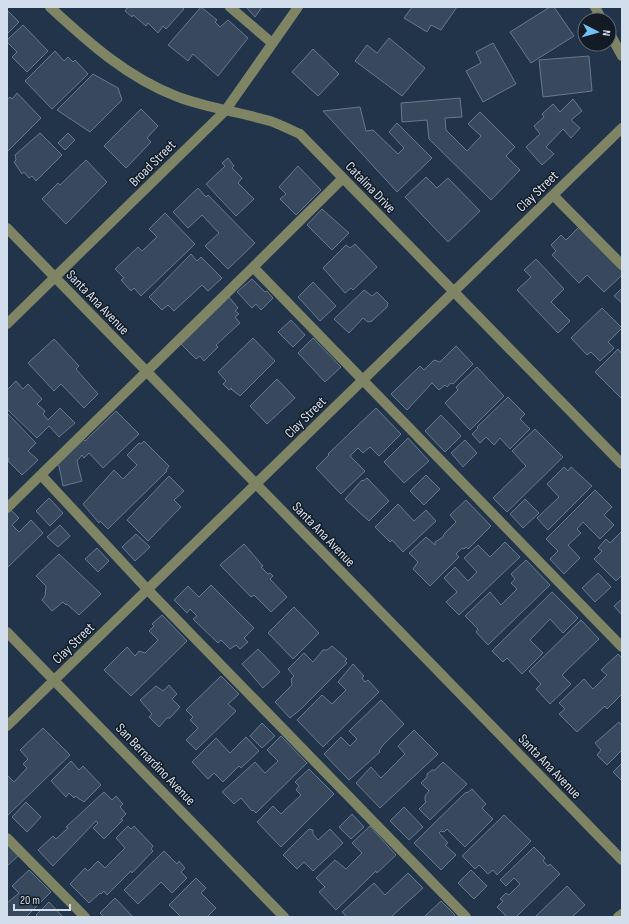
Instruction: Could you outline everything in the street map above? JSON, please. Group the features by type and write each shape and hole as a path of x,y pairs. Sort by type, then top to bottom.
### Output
{"street":[{"name":"Catalina Drive","path":"50,7 94,47 133,76 178,97 225,111 271,121 300,134 622,464"},
{"path":"230,7 272,43"},
{"name":"Broad Street","path":"7,324 56,278 225,111 298,7"},
{"path":"617,47 622,56"},
{"name":"Clay Street","path":"7,726 622,128"},
{"path":"7,508 145,371 254,268 343,178"},
{"path":"553,195 622,265"},
{"name":"Santa Ana Avenue","path":"7,228 622,860"},
{"path":"254,268 622,647"},
{"path":"40,475 148,590 466,917"},
{"name":"San Bernardino Avenue","path":"7,632 284,917"},
{"path":"7,838 85,917"},
{"path":"618,917 622,914"}],"building":[{"path":"128,7 182,7 184,9 166,29 163,26 158,33 148,23 146,26 133,15 132,17 125,11"},
{"path":"201,7 217,20 215,22 220,27 228,20 248,38 218,76 193,54 188,61 168,45"},
{"path":"246,7 262,7 255,17"},
{"path":"412,7 457,7 441,30 431,25 427,32 404,18"},
{"path":"550,7 554,7 574,36 531,63 510,32"},
{"path":"7,10 19,22 7,34"},
{"path":"23,25 48,51 27,72 12,57 17,52 7,42 7,40"},
{"path":"389,38 425,68 402,96 355,61 367,45 377,53"},
{"path":"493,43 516,84 483,102 466,71 481,63 476,52"},
{"path":"313,49 339,74 318,96 292,72"},
{"path":"55,51 64,61 68,57 73,62 75,60 88,74 52,109 25,81"},
{"path":"589,56 592,91 543,97 539,60"},
{"path":"93,74 118,88 122,100 90,132 57,110"},
{"path":"17,93 41,118 7,152 7,100 10,97 12,99"},
{"path":"460,98 462,117 445,118 446,130 467,151 481,136 468,124 480,112 515,147 506,156 520,170 491,200 429,139 427,120 402,122 401,103"},
{"path":"573,99 582,111 571,120 580,128 571,138 563,129 546,147 554,154 542,165 526,147 540,134 534,126 544,117 542,114 553,104 560,112"},
{"path":"360,107 366,131 373,130 398,154 404,148 389,132 397,123 432,158 397,192 323,111"},
{"path":"141,109 158,126 147,138 151,142 126,168 104,146"},
{"path":"40,133 62,155 36,181 32,176 29,178 24,172 22,174 14,162 16,160 15,155"},
{"path":"68,133 75,140 65,150 58,143"},
{"path":"228,158 234,166 232,168 242,178 238,183 254,199 236,216 206,184 225,166 222,163"},
{"path":"86,160 107,182 66,224 42,199 58,183 60,185"},
{"path":"298,166 321,190 296,215 280,199 286,194 279,187"},
{"path":"426,177 437,188 448,178 480,211 448,242 405,197"},
{"path":"198,188 206,197 208,195 255,243 228,269 205,246 219,233 202,215 188,228 173,212"},
{"path":"322,209 349,233 332,250 307,225"},
{"path":"165,213 195,244 141,296 134,288 131,291 121,280 124,278 115,269 138,247 142,251 157,237 149,229"},
{"path":"579,227 622,271 622,275 604,292 587,275 579,283 552,255 556,251 551,245 561,235 566,240"},
{"path":"355,244 377,267 353,290 351,288 345,293 323,268 346,245 350,248"},
{"path":"191,254 197,261 201,257 222,278 208,291 202,285 174,311 168,305 162,310 149,297"},
{"path":"536,259 564,289 551,302 570,321 558,333 517,290 531,277 524,270"},
{"path":"252,279 273,298 261,310 256,304 252,308 237,292"},
{"path":"313,282 336,306 320,321 298,297"},
{"path":"622,288 622,303 614,296"},
{"path":"364,290 372,296 377,292 388,303 387,307 372,321 368,322 363,318 349,333 334,319"},
{"path":"229,297 238,308 235,311 239,314 235,317 240,323 216,345 218,347 204,361 200,356 196,359 181,344"},
{"path":"602,308 622,328 608,342 614,348 600,361 591,352 587,355 571,338"},
{"path":"291,320 305,335 293,347 278,332"},
{"path":"253,338 275,361 240,396 231,389 232,388 229,390 223,384 226,381 218,372"},
{"path":"313,338 341,367 325,382 298,353"},
{"path":"54,339 79,366 76,369 98,394 84,408 61,384 54,391 28,363"},
{"path":"456,346 473,364 453,384 451,383 447,387 445,385 439,390 432,383 407,410 391,394 420,366 424,370 434,360 440,362"},
{"path":"618,349 622,354 622,399 595,372"},
{"path":"477,367 504,396 470,430 445,403 458,390 456,387"},
{"path":"277,379 295,398 267,424 250,406"},
{"path":"16,381 23,389 28,384 42,399 37,404 45,411 43,414 48,420 60,408 75,423 59,437 49,426 37,438 7,409 7,390"},
{"path":"508,397 525,414 520,419 530,429 510,449 500,438 494,445 486,437 480,443 472,434 478,428 477,427"},
{"path":"376,408 401,434 379,456 370,447 363,453 358,448 350,456 365,471 341,494 316,468 329,455 328,454"},
{"path":"116,411 139,434 103,468 89,453 84,458 82,455 77,461 82,481 63,486 59,466 56,464 82,438 85,441"},
{"path":"7,413 36,443 28,451 38,460 22,475 8,461 9,459 7,457"},
{"path":"441,415 461,436 445,452 425,431"},
{"path":"535,429 563,457 507,512 493,498 526,466 512,451"},
{"path":"408,438 429,461 404,483 384,462"},
{"path":"465,440 477,453 463,467 451,453"},
{"path":"144,441 169,466 166,470 167,471 108,529 100,521 99,523 83,504 114,470 123,479 137,465 127,455 139,443 141,444"},
{"path":"564,467 568,471 571,467 592,486 548,530 537,518 559,497 547,484"},
{"path":"426,475 440,489 424,505 410,491"},
{"path":"169,476 184,491 174,500 181,507 148,541 127,520"},
{"path":"367,478 389,501 369,521 345,499 362,480 363,481"},
{"path":"595,490 612,507 604,515 614,525 600,539 583,522 577,529 581,533 568,545 580,558 564,574 550,559 558,551 546,539"},
{"path":"49,498 63,513 50,526 36,511"},
{"path":"525,499 539,513 523,528 510,514"},
{"path":"466,500 491,526 468,549 466,547 464,549 462,548 456,554 459,557 430,586 413,569 418,562 409,553 426,537 435,545 435,542 443,537 444,534 456,522 450,515"},
{"path":"398,504 414,521 426,510 436,521 403,552 392,540 390,542 375,527"},
{"path":"11,510 19,518 12,525 19,532 31,520 43,533 7,568 7,514"},
{"path":"60,525 70,536 58,547 47,537"},
{"path":"622,531 622,575 616,581 594,559 602,551 598,548 606,539 610,543"},
{"path":"136,534 150,547 135,561 122,547"},
{"path":"505,542 520,557 459,615 446,602 457,592 444,578 455,567 468,581 477,572 464,558 478,545 490,557"},
{"path":"244,544 263,566 261,567 268,574 270,573 273,576 270,579 287,597 271,612 254,595 251,597 220,565"},
{"path":"97,548 109,561 98,572 85,559"},
{"path":"59,554 101,594 79,615 63,602 52,611 42,600 45,596 46,586 36,576"},
{"path":"526,560 550,585 488,645 476,632 478,629 465,616 490,592 501,605 517,589 511,583 515,579 511,574"},
{"path":"598,573 611,587 595,602 582,588"},
{"path":"211,585 254,628 244,638 248,642 240,649 236,645 230,649 221,640 218,643 193,619 197,616 190,609 187,613 174,600 188,586 199,597"},
{"path":"552,592 578,618 563,633 550,619 530,640 543,653 522,674 507,658 503,662 492,651"},
{"path":"622,599 622,615 614,606"},
{"path":"294,607 319,633 293,659 268,633"},
{"path":"162,615 187,641 131,696 104,670 127,647 135,656 139,651 145,653 158,640 149,631 154,626 152,624"},
{"path":"581,620 599,639 562,675 571,684 550,704 536,689 541,684 529,671"},
{"path":"332,646 347,659 345,661 347,663 290,718 275,702 292,685 291,679 294,676 288,669 304,653 313,662 323,650 327,650"},
{"path":"258,649 280,672 263,688 242,664"},
{"path":"618,654 622,658 622,694 607,709 605,706 577,732 559,714 565,709 559,703 584,679 593,689 607,675 601,670"},
{"path":"353,664 364,676 362,678 365,682 368,680 379,692 323,747 297,720 322,695 332,704 346,690 338,682"},
{"path":"221,676 239,694 228,704 236,711 196,750 186,740 198,728 190,720 193,717 186,710"},
{"path":"169,685 177,694 172,699 180,707 159,727 149,717 152,714 140,700 156,686 163,691"},
{"path":"381,700 404,724 383,745 379,751 380,752 349,780 324,754 341,737 350,746 357,739 349,731"},
{"path":"619,722 622,726 622,750 607,765 597,755 601,750 595,743"},
{"path":"262,723 275,736 262,748 250,736"},
{"path":"43,728 70,755 7,816 7,775 14,782 27,768 23,764 28,759 20,750"},
{"path":"414,730 438,754 380,808 356,783 371,767 381,778 405,754 398,746"},
{"path":"281,736 307,763 256,813 253,810 252,811 241,798 234,804 222,792 255,762 265,773 278,761 267,750"},
{"path":"246,737 259,751 241,768 239,766 223,782 214,773 208,779 192,762 216,738 230,753"},
{"path":"71,761 79,770 83,766 101,785 84,802 75,796 74,798 69,793 66,797 51,781"},
{"path":"443,762 467,784 430,820 419,809 426,802 425,796 429,791 421,783 427,777 427,774 432,770 435,770"},
{"path":"622,763 622,781 613,772"},
{"path":"309,769 334,794 281,847 257,822 273,806 281,814 301,795 296,790 299,786 295,782"},
{"path":"472,789 486,804 482,808 493,819 465,847 447,829 444,832 441,831 439,833 448,843 445,845 456,855 441,870 414,843 466,792 467,793"},
{"path":"104,792 112,800 116,796 123,804 120,807 126,814 121,819 123,820 104,839 93,828 98,823 96,821 53,866 38,850 53,836 56,839 68,828 66,827"},
{"path":"26,802 41,817 27,832 12,817"},
{"path":"404,807 423,827 409,840 390,821"},
{"path":"352,814 364,827 351,839 339,827"},
{"path":"504,815 531,841 497,875 493,870 488,874 479,865 475,869 462,856"},
{"path":"128,826 131,829 134,826 153,846 151,849 153,851 132,873 131,871 107,895 104,891 89,903 70,884 85,868 88,871 98,861 105,868 125,848 116,838"},
{"path":"370,826 396,855 377,873 376,871 336,910 319,892 325,887 316,878 335,860 346,869 362,853 352,843"},
{"path":"309,829 313,830 313,834 318,840 330,829 343,843 313,871 304,862 297,869 283,855"},
{"path":"7,844 18,856 7,866"},
{"path":"534,847 545,858 543,861 548,866 550,864 560,874 516,917 507,917 497,907 503,901 500,899 506,893 509,895 520,884 514,878 506,886 500,880"},
{"path":"164,851 177,864 179,861 185,868 181,872 187,878 172,893 161,882 138,904 124,890"},
{"path":"29,870 51,892 26,917 7,917 7,903 19,893 12,886"},
{"path":"471,870 487,886 474,899 458,883"},
{"path":"408,873 423,888 391,917 347,917 342,912 374,883 385,895"},
{"path":"196,878 206,888 201,893 216,908 207,917 181,917 169,905"},
{"path":"567,886 585,905 572,917 535,917"},
{"path":"115,898 133,917 104,917 100,913"},
{"path":"441,901 455,915 453,917 424,917"},
{"path":"49,902 63,917 38,917 36,915"}]}
